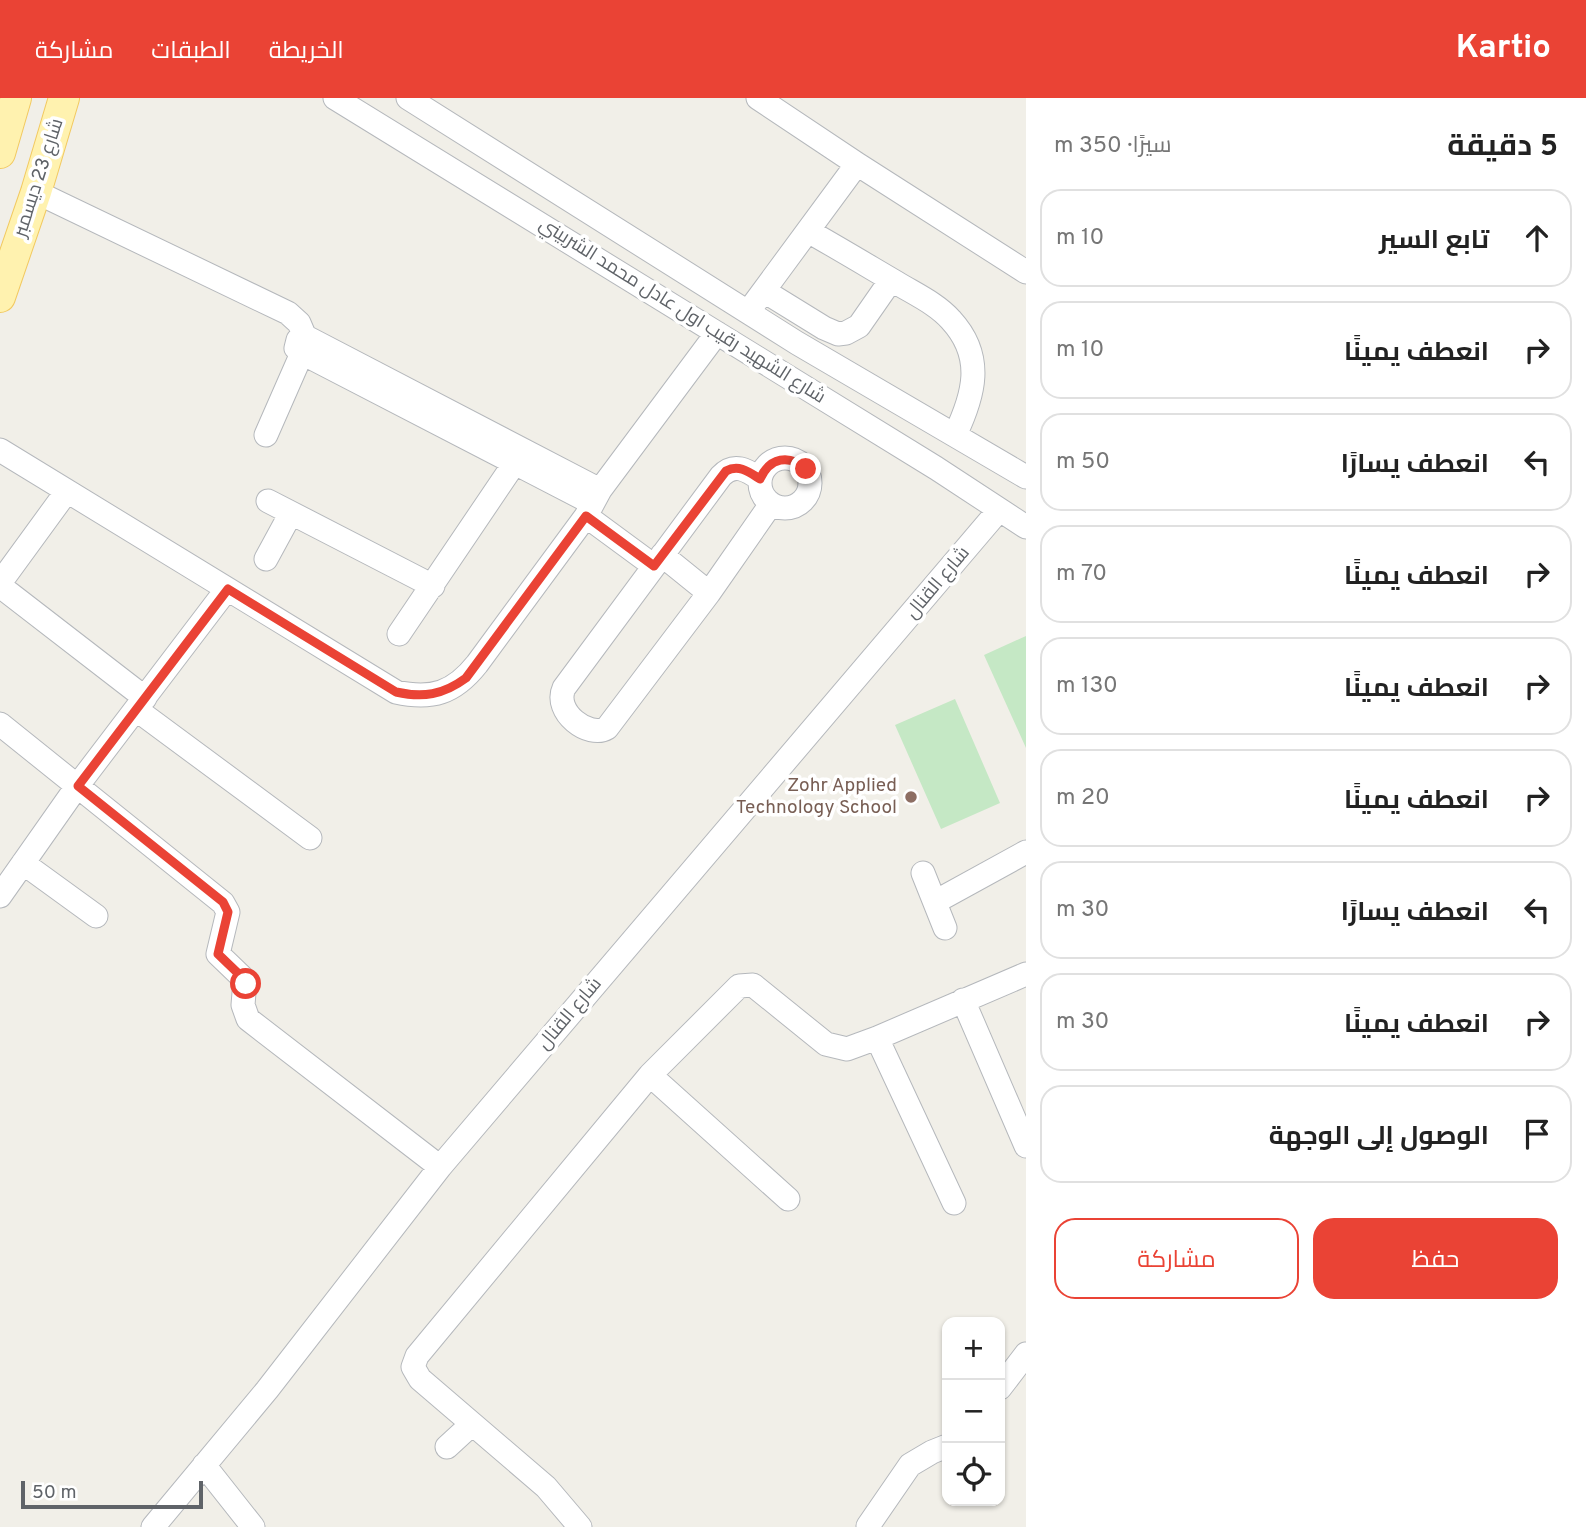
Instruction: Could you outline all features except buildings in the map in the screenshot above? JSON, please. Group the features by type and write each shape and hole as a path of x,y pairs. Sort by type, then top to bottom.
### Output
{"main road":[{"path":"0,153 16,98"},
{"name":"شارع 23 ديسمبر","path":"0,297 36,192 64,98"}],"street":[{"name":"شارع الشهيد رقيب اول عادل محمد الشربيني","path":"335,98 936,468 1026,527"},
{"name":"شارع الشهيد رقيب اول عادل محمد الشربيني","path":"408,98 797,344 1025,475"},
{"path":"426,153 446,121 439,98"},
{"path":"758,98 1026,272"},
{"path":"748,312 857,164"},
{"path":"36,192 288,313 299,323 303,345 265,435"},
{"path":"808,231 950,318 965,339 973,363 973,389 955,435"},
{"path":"764,291 838,334 859,326 891,280"},
{"path":"0,450 396,692 414,696 433,695 450,689 466,678 717,333"},
{"path":"303,345 518,458 592,503 658,560 709,593"},
{"path":"399,634 518,458"},
{"path":"780,459 799,463 810,478 806,497 799,504 780,508 771,505 760,488 764,470 780,459"},
{"path":"760,479 740,468 733,467 726,471 561,694 565,713 590,730 596,732 607,728 709,593 771,505"},
{"path":"67,491 0,584 141,704 310,838"},
{"path":"268,501 433,586"},
{"name":"شارع القنال","path":"153,1527 267,1390 440,1167 999,510"},
{"path":"266,559 291,513"},
{"path":"0,896 78,786 228,589"},
{"path":"0,724 223,902 228,912 218,954 245,980 243,1005 248,1019 440,1167"},
{"path":"934,902 1026,852"},
{"path":"23,863 96,916"},
{"path":"923,873 945,928"},
{"path":"570,1523 546,1486 420,1379 415,1373 414,1361 650,1075 733,990 746,984 760,989 826,1044 847,1049 1026,974"},
{"path":"963,1000 1026,1146"},
{"path":"877,1038 954,1203"},
{"path":"650,1075 788,1199"},
{"path":"1005,1381 1026,1354"},
{"path":"447,1447 472,1424"},
{"path":"868,1526 911,1465 942,1448"},
{"path":"204,1465 253,1527"}],"green space":[{"path":"1026,636 1026,748 984,655"},
{"path":"955,699 1000,803 941,829 895,725"}],"place":[{"name":"Zohr Applied Technology School","path":"911,797"}],"route":[{"path":"246,984 218,954 228,912 223,902 78,786 228,589 396,692 414,696 433,695 450,689 466,678 586,516 654,566 726,471 733,467 740,468 760,479 764,470 780,459 790,459 806,469"}]}
